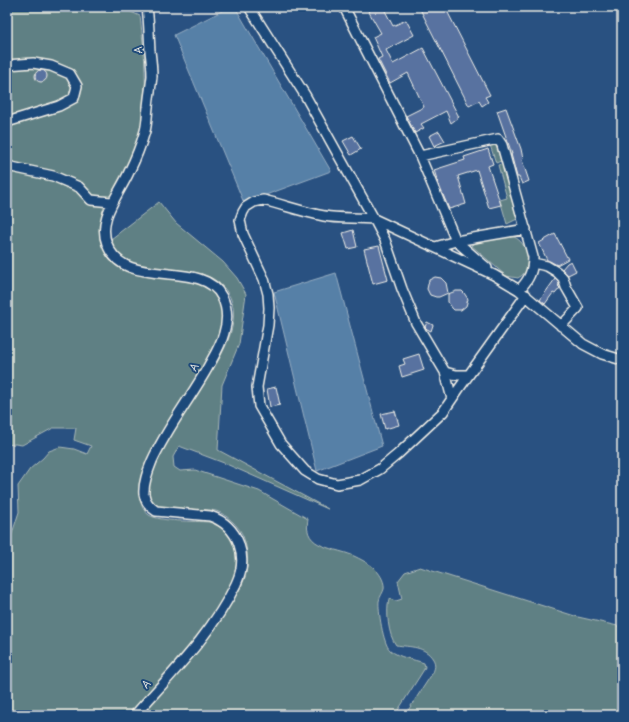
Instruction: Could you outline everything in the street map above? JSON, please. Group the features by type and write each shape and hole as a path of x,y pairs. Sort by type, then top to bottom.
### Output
{"street":[{"name":"A","path":"135,715 194,647 217,616 236,584 241,568 241,548 234,533 217,518 156,511 146,502 144,495 144,486 148,470 159,445 198,384 224,334 227,310 220,292 208,283 199,279 183,276 136,270 116,260 109,249 105,235 104,229 106,218 112,202 130,171 145,131 152,75 147,7"},
{"path":"249,7 305,96 385,240 416,324 445,372 452,399"},
{"path":"344,7 420,156 456,241 494,275"},
{"path":"7,65 33,64 51,66 70,74 77,86 74,98 59,106 7,122"},
{"path":"420,156 498,139 502,145 533,257 529,279 522,293 443,412 404,449 380,469 360,480 337,484 318,479 305,471 281,444 259,406 257,387 268,325 269,308 268,294 264,279 243,234 240,220 246,207 250,204 263,200 324,216 340,218 363,217 374,219 494,275 522,293 583,344 602,354 622,360"},
{"path":"7,166 53,176 79,187 91,200 112,202"},
{"path":"435,247 456,241 526,228"},
{"path":"533,263 547,266 557,272 563,278 566,287 578,308 562,326"},
{"path":"445,372 456,375 468,375"}],"green space":[{"path":"7,7 120,7 140,16 145,78 141,127 133,154 110,199 102,232 104,248 113,263 128,272 147,277 186,281 203,286 216,295 222,311 221,325 216,341 208,358 150,453 142,476 140,499 143,508 149,515 154,517 169,520 209,522 215,524 230,534 236,546 237,552 235,576 221,602 201,632 129,715 7,715 7,549 19,512 18,486 30,469 49,451 60,447 74,449 87,454 91,446 74,440 76,428 53,428 22,445 7,445"},
{"path":"495,143 501,161 496,163 490,145"},
{"path":"502,164 517,219 507,224 500,200 507,198 498,165"},
{"path":"159,202 176,223 223,262 237,278 246,294 239,344 222,385 218,450 328,509 224,463 179,446 173,457 174,467 180,471 195,470 259,491 308,519 310,537 316,542 331,549 356,557 369,564 378,572 384,584 384,589 379,599 379,605 380,619 387,647 398,655 424,663 425,667 395,715 142,715 210,634 237,595 245,577 247,562 246,546 243,536 235,524 224,515 216,511 182,510 160,507 152,502 148,493 151,475 158,457 219,359 230,334 233,321 233,309 230,297 220,284 208,276 178,270 147,268 133,264 121,257 116,251 111,239"},
{"path":"501,235 518,239 525,247 527,252 527,268 518,278 506,276 471,245"},
{"path":"420,567 578,617 622,627 622,715 405,715 432,674 435,663 430,655 421,649 396,645 389,629 388,604 389,599 396,601 402,599 398,581 405,572"}],"water":[{"path":"230,7 235,7 331,171 244,203 174,35"},
{"path":"336,273 382,446 317,471 274,292"}],"building":[{"path":"366,7 383,7 393,26 406,20 414,35 386,50 393,64 423,48 459,117 451,123 446,111 421,124 424,128 415,133 406,116 424,107 408,73 390,83 378,59 382,57 373,37 381,33"},
{"path":"419,7 445,7 490,95 485,97 488,102 482,106 479,101 469,106"},
{"path":"39,70 43,70 47,76 43,82 39,82 35,78 35,74"},
{"path":"506,108 521,149 522,160 529,181 522,184 519,177 517,177 512,154 497,111"},
{"path":"439,131 445,141 434,146 429,136"},
{"path":"353,136 361,149 351,155 343,141"},
{"path":"488,149 493,164 488,166 501,205 489,208 477,170 458,176 466,204 449,209 434,170 465,160 464,157"},
{"path":"353,230 357,247 348,249 343,233"},
{"path":"555,234 568,259 557,265 547,260 539,243"},
{"path":"379,246 388,280 373,284 364,249"},
{"path":"571,261 576,271 568,275 562,269"},
{"path":"435,277 441,278 446,283 448,293 439,297 430,295 427,289 429,280"},
{"path":"555,279 558,281 558,286 560,288 555,294 553,293 545,304 540,300"},
{"path":"456,291 462,291 468,299 466,306 461,310 454,310 448,302 448,294"},
{"path":"427,322 433,325 431,331 425,327"},
{"path":"419,354 424,370 402,377 399,366 405,364 403,359"},
{"path":"276,387 280,405 270,407 267,389"},
{"path":"395,411 399,425 385,429 381,414"}]}
